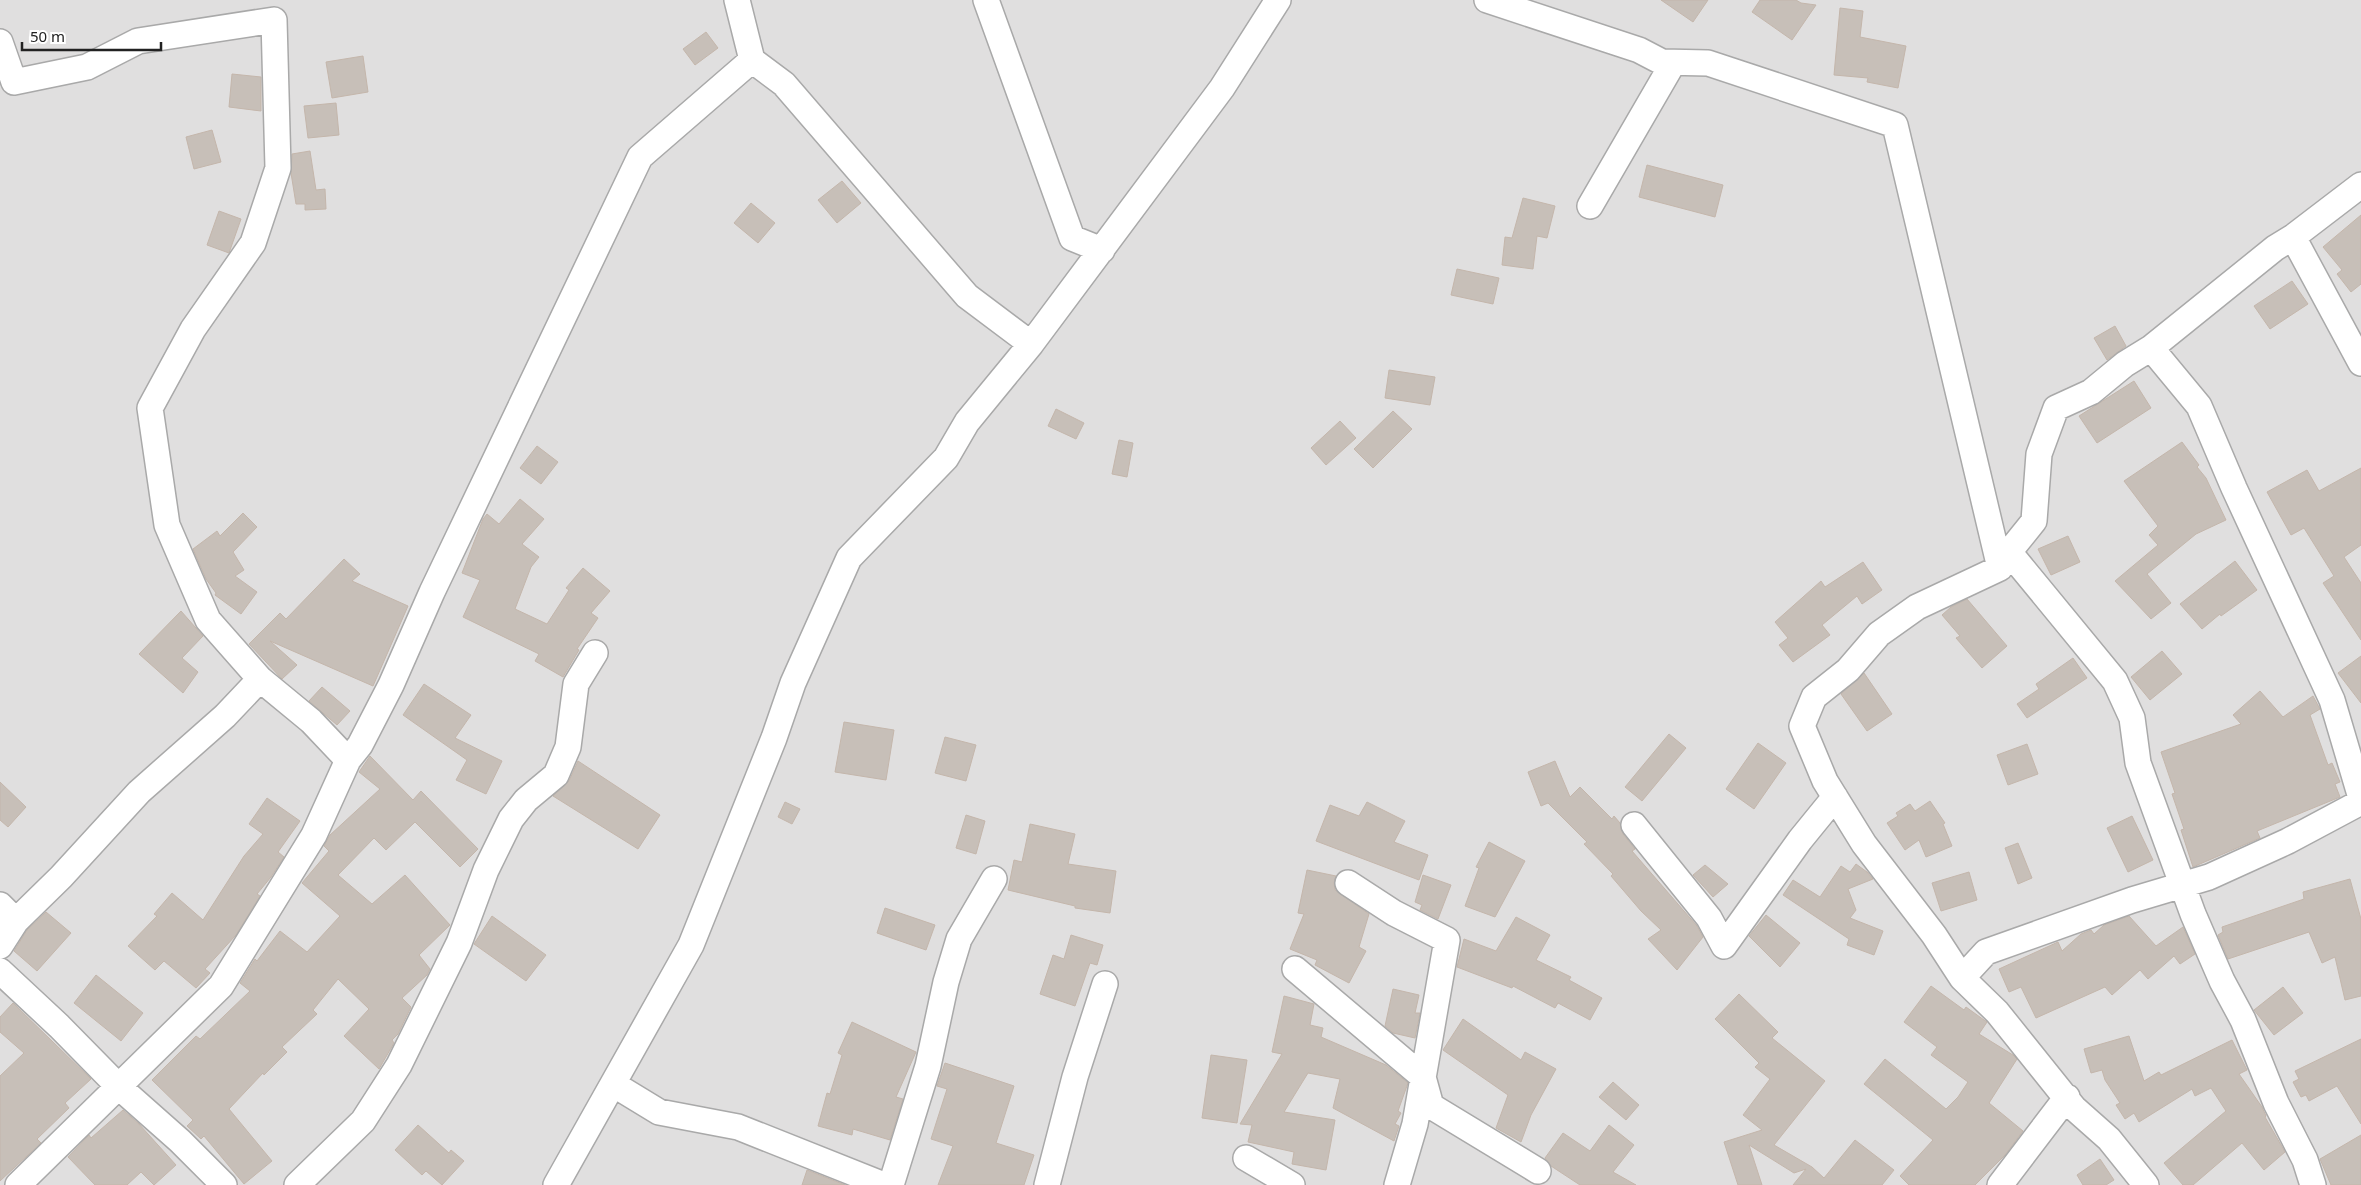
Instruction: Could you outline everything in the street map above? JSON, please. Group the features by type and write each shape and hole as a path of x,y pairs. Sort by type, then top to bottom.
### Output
{"street":[{"path":"737,0 752,60 784,84 967,296 1031,344"},
{"path":"986,0 1072,238 1102,250"},
{"path":"566,1182 605,1094 613,1084 691,945 774,738 793,682 849,558 946,458 967,422 1031,344 1222,88 1278,0"},
{"path":"1487,0 1639,50 1657,60 1672,63 1708,63 1895,125 2004,560 2115,681 2132,718 2138,763 2182,885 2207,948 2243,1020 2276,1103 2305,1160 2313,1185"},
{"path":"0,42 14,82 86,67 138,41 274,20 278,168 253,243 193,329 150,408 167,525 208,620 260,679 311,720 348,760"},
{"path":"18,1185 221,986 314,835 348,760 360,744 391,685 432,592 640,157 752,60"},
{"path":"1590,206 1672,63"},
{"path":"2146,1185 2109,1139 2074,1108 1997,1012 1962,978 1934,935 1864,844 1825,780 1802,726 1814,697 1848,670 1880,634 1917,607 2004,560 2034,521 2038,454 2056,408 2091,392 2125,364 2151,348 2274,248 2292,237 2361,185"},
{"path":"2292,237 2361,363"},
{"path":"2151,348 2199,406 2234,488 2332,700 2361,798"},
{"path":"297,1185 363,1121 399,1065 459,943 486,870 511,819 526,800 556,775 568,747 576,684 595,653"},
{"path":"0,946 8,913 61,877 139,792 224,716 260,679"},
{"path":"1634,825 1708,918 1724,946 1800,840 1835,797"},
{"path":"1962,978 1986,952 1999,946 2122,903 2209,877 2288,841 2361,802"},
{"path":"891,1185 928,1066 946,982 960,939 994,879"},
{"path":"1348,884 1394,914 1447,940 1415,1124 1398,1185"},
{"path":"1296,969 1423,1077 1431,1106 1538,1171"},
{"path":"0,971 59,1026 119,1087 180,1141 224,1185"},
{"path":"1047,1185 1075,1077 1105,984"},
{"path":"613,1084 659,1112 738,1127 884,1185"},
{"path":"2000,1185 2067,1097"},
{"path":"1246,1158 1292,1185"}],"shaded area":[{"path":"0,0 2361,0 2361,1185 0,1185"}],"building":[{"path":"1661,0 1708,0 1693,22"},
{"path":"1760,0 1796,0 1801,3 1816,5 1792,40 1752,12"},
{"path":"1840,8 1863,11 1860,37 1906,46 1898,88 1867,82 1868,78 1834,75"},
{"path":"706,32 718,48 695,65 683,49"},
{"path":"363,56 368,92 332,98 326,62"},
{"path":"232,74 261,77 261,111 229,107"},
{"path":"336,103 339,135 308,138 304,106"},
{"path":"212,130 221,162 194,169 186,137"},
{"path":"310,151 316,190 325,189 326,209 305,210 305,204 296,204 291,173 292,154"},
{"path":"1647,165 1723,185 1715,217 1639,197"},
{"path":"842,181 861,203 837,223 818,200"},
{"path":"1523,198 1555,206 1547,238 1537,236 1533,269 1502,265 1505,237 1512,238"},
{"path":"751,203 775,223 758,243 734,223"},
{"path":"219,211 241,219 229,253 207,245"},
{"path":"2361,215 2361,284 2351,292 2337,274 2342,270 2323,247"},
{"path":"1457,269 1499,278 1493,304 1451,295"},
{"path":"2292,281 2308,304 2270,329 2254,306"},
{"path":"2115,326 2126,346 2107,360 2094,338"},
{"path":"1389,370 1435,377 1430,405 1385,398"},
{"path":"2134,381 2151,408 2097,443 2079,416"},
{"path":"1056,409 1084,423 1076,439 1048,426"},
{"path":"1393,411 1412,429 1373,468 1354,449"},
{"path":"1340,421 1356,438 1326,465 1311,448"},
{"path":"1119,440 1133,443 1127,477 1112,474"},
{"path":"2182,442 2199,465 2197,467 2206,478 2226,520 2196,534 2147,574 2171,603 2151,619 2115,581 2158,545 2149,535 2158,526 2124,481"},
{"path":"537,446 558,462 541,484 520,468"},
{"path":"2361,468 2361,545 2344,557 2361,583 2361,640 2323,583 2334,576 2304,528 2291,535 2267,492 2307,470 2319,491"},
{"path":"520,499 544,519 522,544 539,557 531,567 515,609 547,624 569,590 566,588 583,568 610,591 591,613 598,618 577,649 579,650 563,677 535,661 539,654 463,617 480,580 462,573 483,519 487,514 499,524"},
{"path":"243,513 257,527 233,552 244,570 235,576 257,592 241,614 215,595 216,593 206,579 193,549 217,531 220,536"},
{"path":"2068,536 2080,562 2051,575 2038,549"},
{"path":"344,559 360,574 352,581 408,606 373,686 270,641 297,665 282,679 249,644 280,613 286,619"},
{"path":"2235,561 2257,590 2221,616 2220,614 2202,629 2180,604"},
{"path":"1863,562 1882,590 1862,604 1857,596 1822,625 1830,635 1793,662 1779,645 1788,638 1775,622 1821,581 1825,587"},
{"path":"1967,599 2007,646 1982,668 1956,638 1960,636 1942,615 1951,607"},
{"path":"181,611 203,636 182,658 198,672 183,693 139,654"},
{"path":"2162,651 2182,674 2150,700 2131,677"},
{"path":"2361,656 2361,703 2338,673"},
{"path":"2073,658 2087,678 2027,718 2017,704 2039,689 2036,684"},
{"path":"1864,673 1892,714 1867,731 1841,694"},
{"path":"424,684 471,715 455,738 502,761 486,794 456,780 467,760 403,715"},
{"path":"322,687 350,711 337,725 309,701"},
{"path":"2260,691 2283,717 2313,696 2320,709 2310,715 2328,765 2332,763 2340,782 2335,784 2340,797 2257,831 2260,838 2193,867 2181,830 2184,829 2172,794 2175,793 2161,752 2241,724 2233,715"},
{"path":"844,722 894,730 886,780 835,772"},
{"path":"1669,734 1686,748 1642,801 1625,787"},
{"path":"945,737 976,745 966,781 935,773"},
{"path":"1758,743 1786,763 1754,809 1726,789"},
{"path":"2027,744 2038,774 2008,785 1997,755"},
{"path":"370,756 413,800 421,791 478,849 460,867 415,822 386,850 374,838 338,875 372,904 405,875 450,925 419,955 430,969 427,975 402,998 411,1007 398,1034 392,1040 394,1043 379,1069 344,1036 369,1009 338,979 313,1010 317,1014 282,1047 287,1052 264,1075 263,1073 229,1109 272,1161 244,1184 204,1136 201,1139 187,1126 193,1120 152,1080 196,1036 200,1039 250,991 240,983 255,959 257,961 280,931 307,952 340,916 302,883 329,851 324,846 330,835 380,789 359,772"},
{"path":"578,761 660,815 638,849 553,796 569,781"},
{"path":"1555,761 1570,797 1580,787 1612,819 1614,816 1620,823 1623,834 1635,849 1632,851 1697,926 1703,937 1677,970 1648,939 1661,930 1641,911 1611,876 1613,874 1584,844 1587,842 1548,803 1541,806 1528,772"},
{"path":"0,782 26,807 8,827 0,820"},
{"path":"267,798 300,821 278,852 284,857 257,894 260,896 236,935 205,969 210,973 196,988 164,961 155,970 128,946 157,916 154,914 172,893 203,920 244,856 263,834 249,824"},
{"path":"1930,801 1945,823 1943,824 1952,846 1926,857 1919,840 1905,850 1887,823 1898,816 1896,813 1910,804 1915,811"},
{"path":"785,802 800,809 792,824 778,817"},
{"path":"1367,802 1405,821 1394,842 1428,855 1419,880 1316,841 1330,805 1359,816"},
{"path":"966,815 985,821 976,854 956,848"},
{"path":"2132,816 2153,860 2128,872 2107,828"},
{"path":"1030,824 1075,834 1068,864 1116,871 1110,913 1075,908 1075,906 1008,890 1014,860 1022,862"},
{"path":"1489,842 1525,861 1495,917 1465,906 1479,868 1476,867"},
{"path":"2018,843 2032,878 2018,884 2005,848"},
{"path":"1856,864 1873,879 1848,889 1856,910 1850,918 1883,931 1874,955 1847,945 1849,939 1783,895 1793,880 1820,897 1841,866 1850,872"},
{"path":"1705,865 1728,884 1713,897 1693,875"},
{"path":"1307,870 1336,876 1335,890 1369,914 1359,947 1366,951 1349,983 1315,965 1317,960 1290,949 1304,914 1298,913"},
{"path":"1969,872 1977,900 1941,911 1932,883"},
{"path":"1423,875 1451,885 1438,919 1420,910 1422,905 1415,902"},
{"path":"2350,879 2361,919 2361,996 2345,1000 2335,957 2322,963 2309,932 2228,959 2218,935 2223,932 2222,927 2304,899 2303,892"},
{"path":"885,908 935,925 926,950 877,933"},
{"path":"46,912 71,933 37,971 14,951 27,930"},
{"path":"1766,915 1800,943 1780,967 1749,936"},
{"path":"492,916 546,955 526,981 474,944"},
{"path":"2129,916 2156,946 2183,927 2195,954 2180,964 2174,956 2148,979 2140,970 2112,995 2105,987 2036,1018 2021,987 2009,992 1999,969 2058,942 2062,951 2081,934 2091,930 2094,934 2104,925"},
{"path":"1516,917 1550,935 1536,960 1571,977 1569,980 1602,998 1590,1020 1558,1003 1555,1008 1513,986 1512,988 1457,967 1464,939 1496,951"},
{"path":"1071,935 1103,945 1097,965 1090,963 1075,1006 1040,994 1053,955 1064,959"},
{"path":"96,975 143,1013 121,1041 74,1003"},
{"path":"1931,986 1964,1010 1966,1007 1987,1022 1979,1034 2017,1059 1989,1103 2023,1131 2005,1155 1975,1185 1909,1185 1900,1176 1933,1140 1864,1084 1885,1059 1946,1109 1958,1097 1968,1082 1931,1055 1937,1047 1904,1022"},
{"path":"2283,987 2303,1013 2274,1035 2254,1010"},
{"path":"1393,989 1419,995 1415,1013 1420,1013 1415,1038 1393,1033 1385,1026"},
{"path":"1739,994 1778,1032 1772,1038 1825,1081 1774,1145 1812,1167 1824,1178 1855,1140 1894,1170 1882,1185 1793,1185 1806,1169 1794,1173 1749,1145 1762,1185 1738,1185 1724,1142 1762,1130 1743,1115 1770,1079 1755,1067 1759,1063 1715,1019"},
{"path":"1284,996 1314,1004 1310,1025 1323,1028 1321,1037 1386,1065 1408,1083 1398,1111 1401,1113 1395,1124 1399,1126 1394,1141 1333,1108 1340,1079 1308,1073 1284,1112 1335,1120 1326,1170 1292,1164 1294,1152 1248,1142 1252,1125 1240,1124 1282,1054 1272,1052"},
{"path":"13,1003 91,1079 65,1103 69,1108 37,1139 41,1143 0,1181 0,1076 24,1053 0,1032 0,1017"},
{"path":"1463,1019 1521,1060 1525,1052 1556,1069 1531,1115 1521,1142 1496,1128 1508,1095 1443,1050"},
{"path":"852,1022 916,1052 896,1097 903,1099 890,1140 853,1129 852,1135 818,1126 827,1093 830,1094 842,1055 838,1053"},
{"path":"2129,1036 2144,1081 2159,1072 2161,1075 2232,1040 2247,1070 2239,1074 2262,1107 2265,1117 2285,1152 2264,1170 2242,1143 2193,1185 2183,1185 2164,1163 2226,1111 2211,1088 2195,1096 2192,1089 2139,1122 2134,1113 2125,1119 2116,1105 2120,1103 2105,1080 2102,1070 2091,1073 2084,1049"},
{"path":"2361,1039 2361,1124 2337,1086 2309,1101 2306,1095 2301,1097 2293,1082 2299,1079 2295,1071"},
{"path":"1211,1055 1247,1060 1237,1123 1202,1118"},
{"path":"945,1063 1014,1086 996,1143 1034,1155 1024,1185 938,1185 953,1146 931,1139 947,1089 937,1086"},
{"path":"1613,1082 1639,1105 1626,1120 1599,1097"},
{"path":"123,1110 139,1124 176,1165 154,1185 141,1172 127,1185 95,1185 68,1157 89,1135 91,1138"},
{"path":"418,1125 449,1153 451,1150 464,1161 442,1185 426,1171 422,1175 395,1150"},
{"path":"1609,1125 1634,1145 1613,1172 1636,1185 1580,1185 1551,1166 1545,1158 1563,1133 1590,1151"},
{"path":"2361,1135 2361,1185 2331,1185 2320,1159"},
{"path":"2100,1159 2114,1180 2106,1185 2083,1185 2077,1175"},
{"path":"807,1170 845,1185 802,1185"}]}
